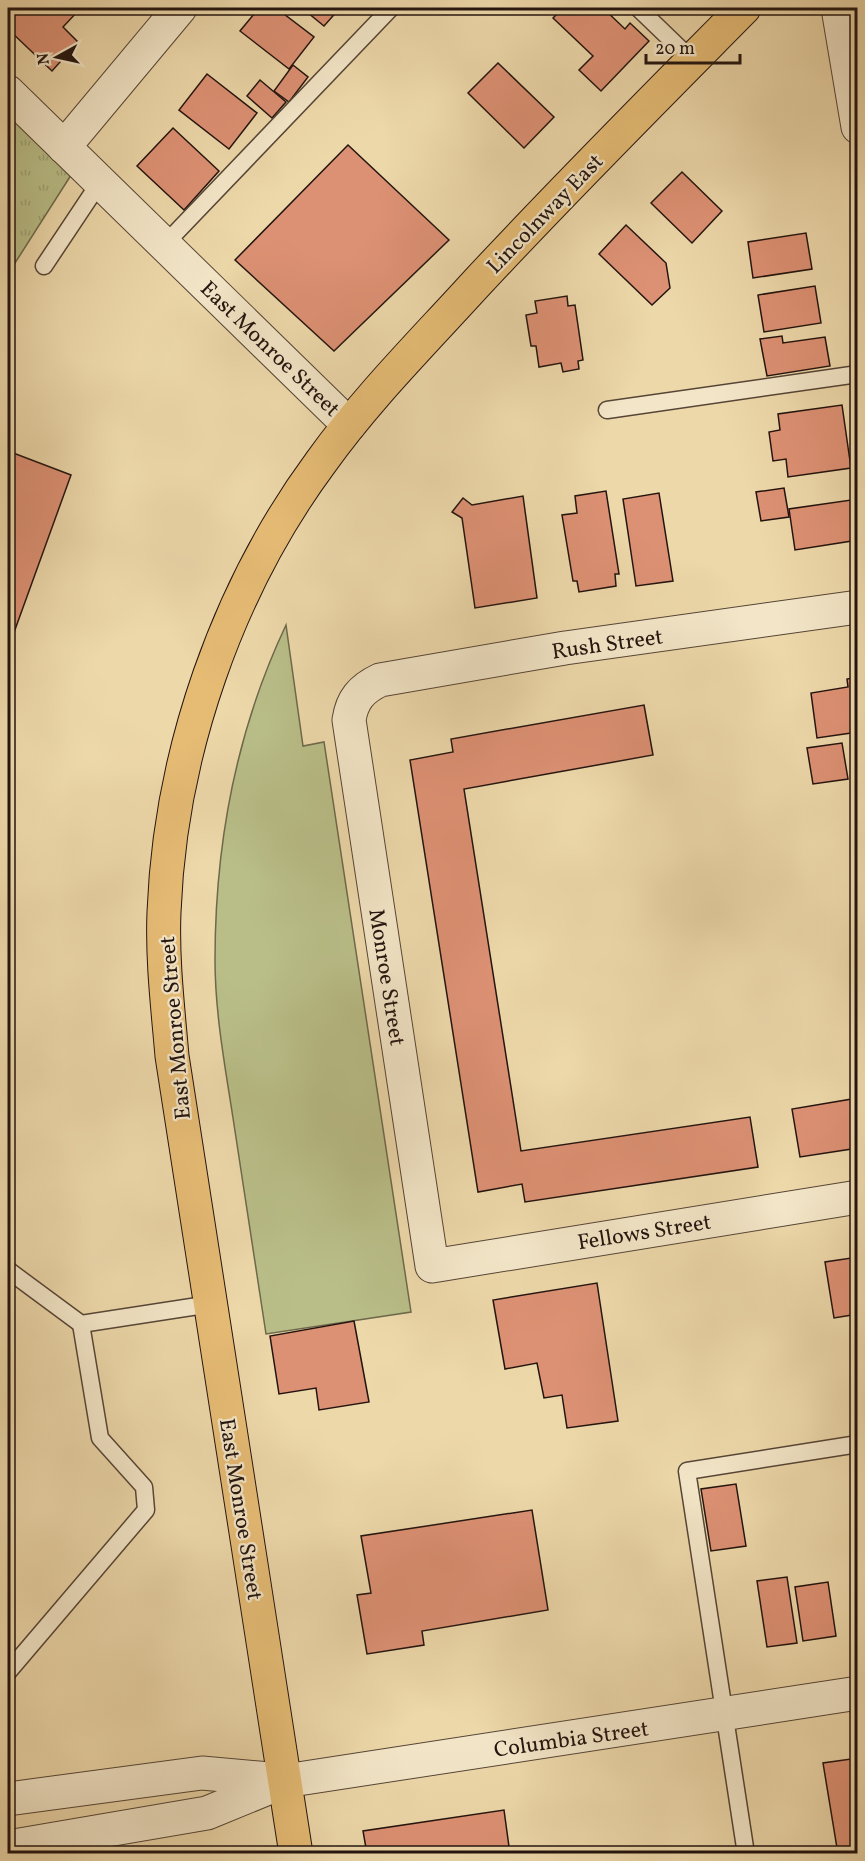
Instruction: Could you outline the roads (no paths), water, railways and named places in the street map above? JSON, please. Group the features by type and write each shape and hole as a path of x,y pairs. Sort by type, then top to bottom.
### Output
{"main road":[{"name":"Lincolnway East","path":"349,424 526,229 744,8"},
{"name":"East Monroe Street","path":"296,1854 172,1056 166,989 164,914 169,846 178,792 213,669 243,593 277,528 349,424"}],"street":[{"path":"64,147 180,8"},
{"path":"846,19 858,127"},
{"name":"East Monroe Street","path":"8,92 349,424"},
{"name":"Rush Street","path":"362,692 380,680 453,666 858,607"},
{"name":"Monroe Street","path":"362,692 352,704 349,720 432,1266"},
{"name":"Fellows Street","path":"432,1266 858,1197"},
{"name":"Columbia Street","path":"8,1799 202,1773 285,1780 858,1693"},
{"name":"Columbia Street","path":"8,1847 207,1813 285,1780"}],"lane":[{"path":"164,245 391,8"},
{"path":"638,8 692,60"},
{"path":"44,266 100,182"},
{"path":"607,410 858,374"},
{"path":"8,1270 81,1324 100,1438 144,1487 147,1510 8,1672"},
{"path":"81,1324 211,1304"},
{"path":"746,1854 687,1471 858,1444"}]}
